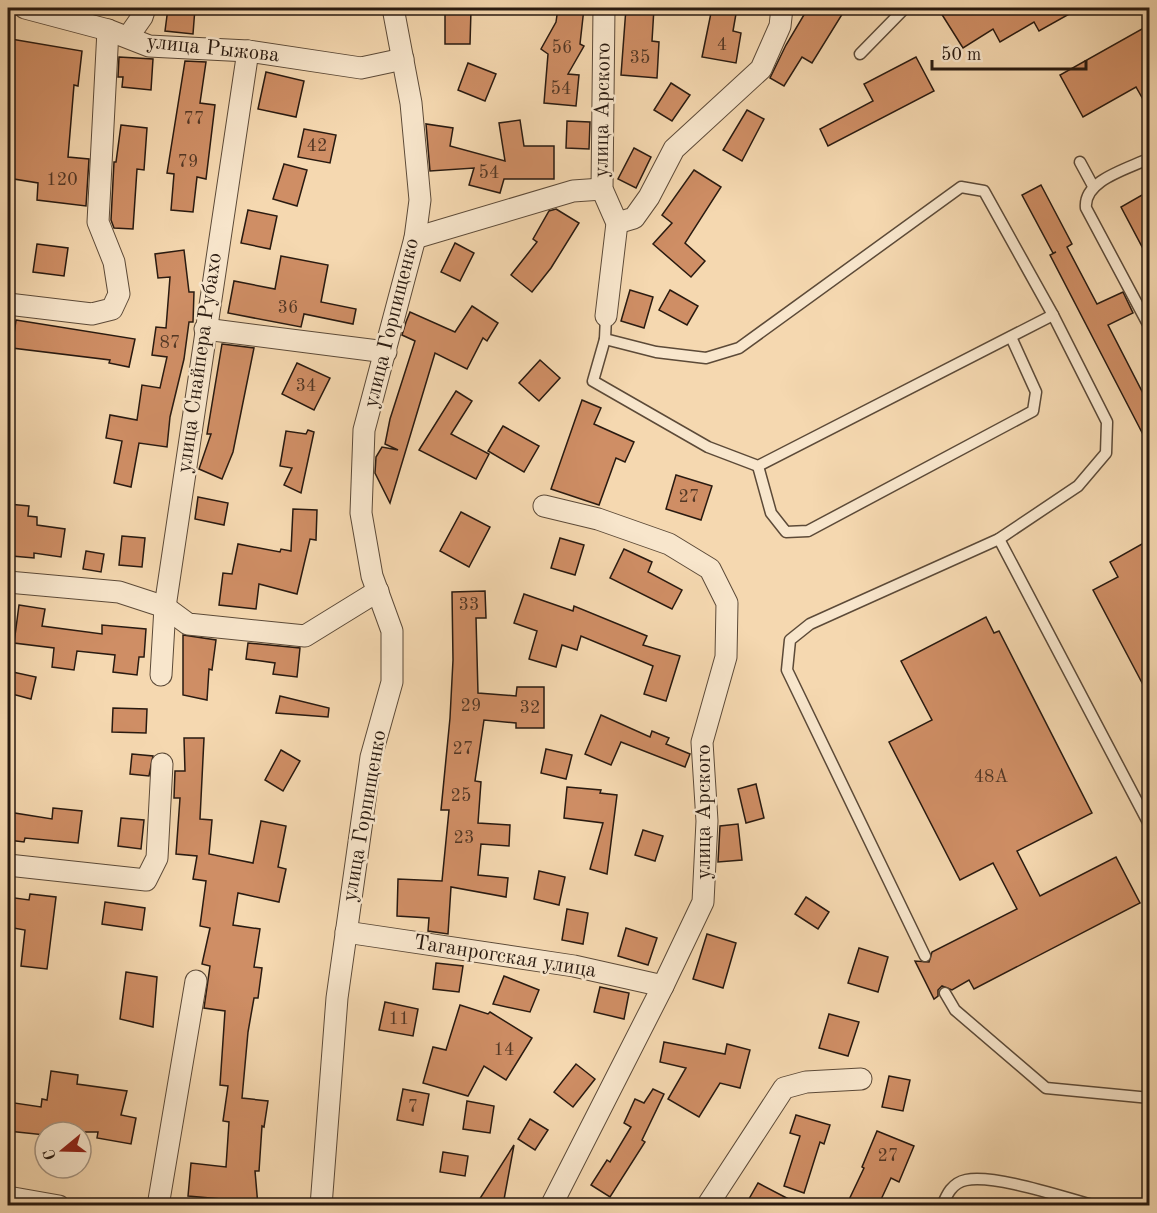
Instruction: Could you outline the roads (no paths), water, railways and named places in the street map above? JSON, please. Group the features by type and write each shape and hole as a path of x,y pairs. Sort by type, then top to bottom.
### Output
{"street":[{"name":"улица Рыжова","path":"25,8 118,33 149,46 248,51 361,68 403,59"},
{"path":"8,304 92,314 112,309 119,294 114,262 98,222 118,33 142,17 145,8"},
{"name":"улица Горпищенко","path":"321,1206 337,998 346,932 371,757 393,682 392,631 372,576 362,501 364,430 416,238 420,200 411,103 393,8"},
{"name":"улица Арского","path":"604,8 602,189 617,224"},
{"path":"606,316 617,224 634,218 649,196 674,149 761,69 780,26 782,8"},
{"name":"улица Снайпера Рубахо","path":"161,675 165,608 248,51"},
{"path":"416,238 563,194 602,189"},
{"path":"205,329 386,352"},
{"name":"улица Арского","path":"544,506 598,519 669,544 711,569 727,603 726,657 702,742 707,821 703,902 551,1206"},
{"path":"8,582 119,592 165,608 188,624 305,636 378,591"},
{"path":"8,865 146,880 157,858 162,764"},
{"name":"Таганрогская улица","path":"346,932 574,966 663,986"},
{"path":"158,1206 196,981"},
{"path":"707,1206 784,1088 806,1082 861,1079"},
{"path":"8,1197 59,1206"}],"lane":[{"path":"860,54 905,8"},
{"path":"1149,158 1093,186 1085,200 1086,208 1149,328"},
{"path":"1080,162 1093,186"},
{"path":"605,339 656,352 706,358 740,348 961,187 984,191 1053,315 1107,422 1106,453 1078,486 999,539 810,624 790,640 787,670 925,956"},
{"path":"606,316 605,339 593,381 708,447 758,466 1053,315"},
{"path":"758,466 771,513 786,532 808,531 1033,411 1036,392 1011,337"},
{"path":"999,539 1149,826"},
{"path":"945,993 956,1010 1046,1088 1149,1098"},
{"path":"942,1206 948,1190 966,1180 999,1181 1096,1206"}]}
